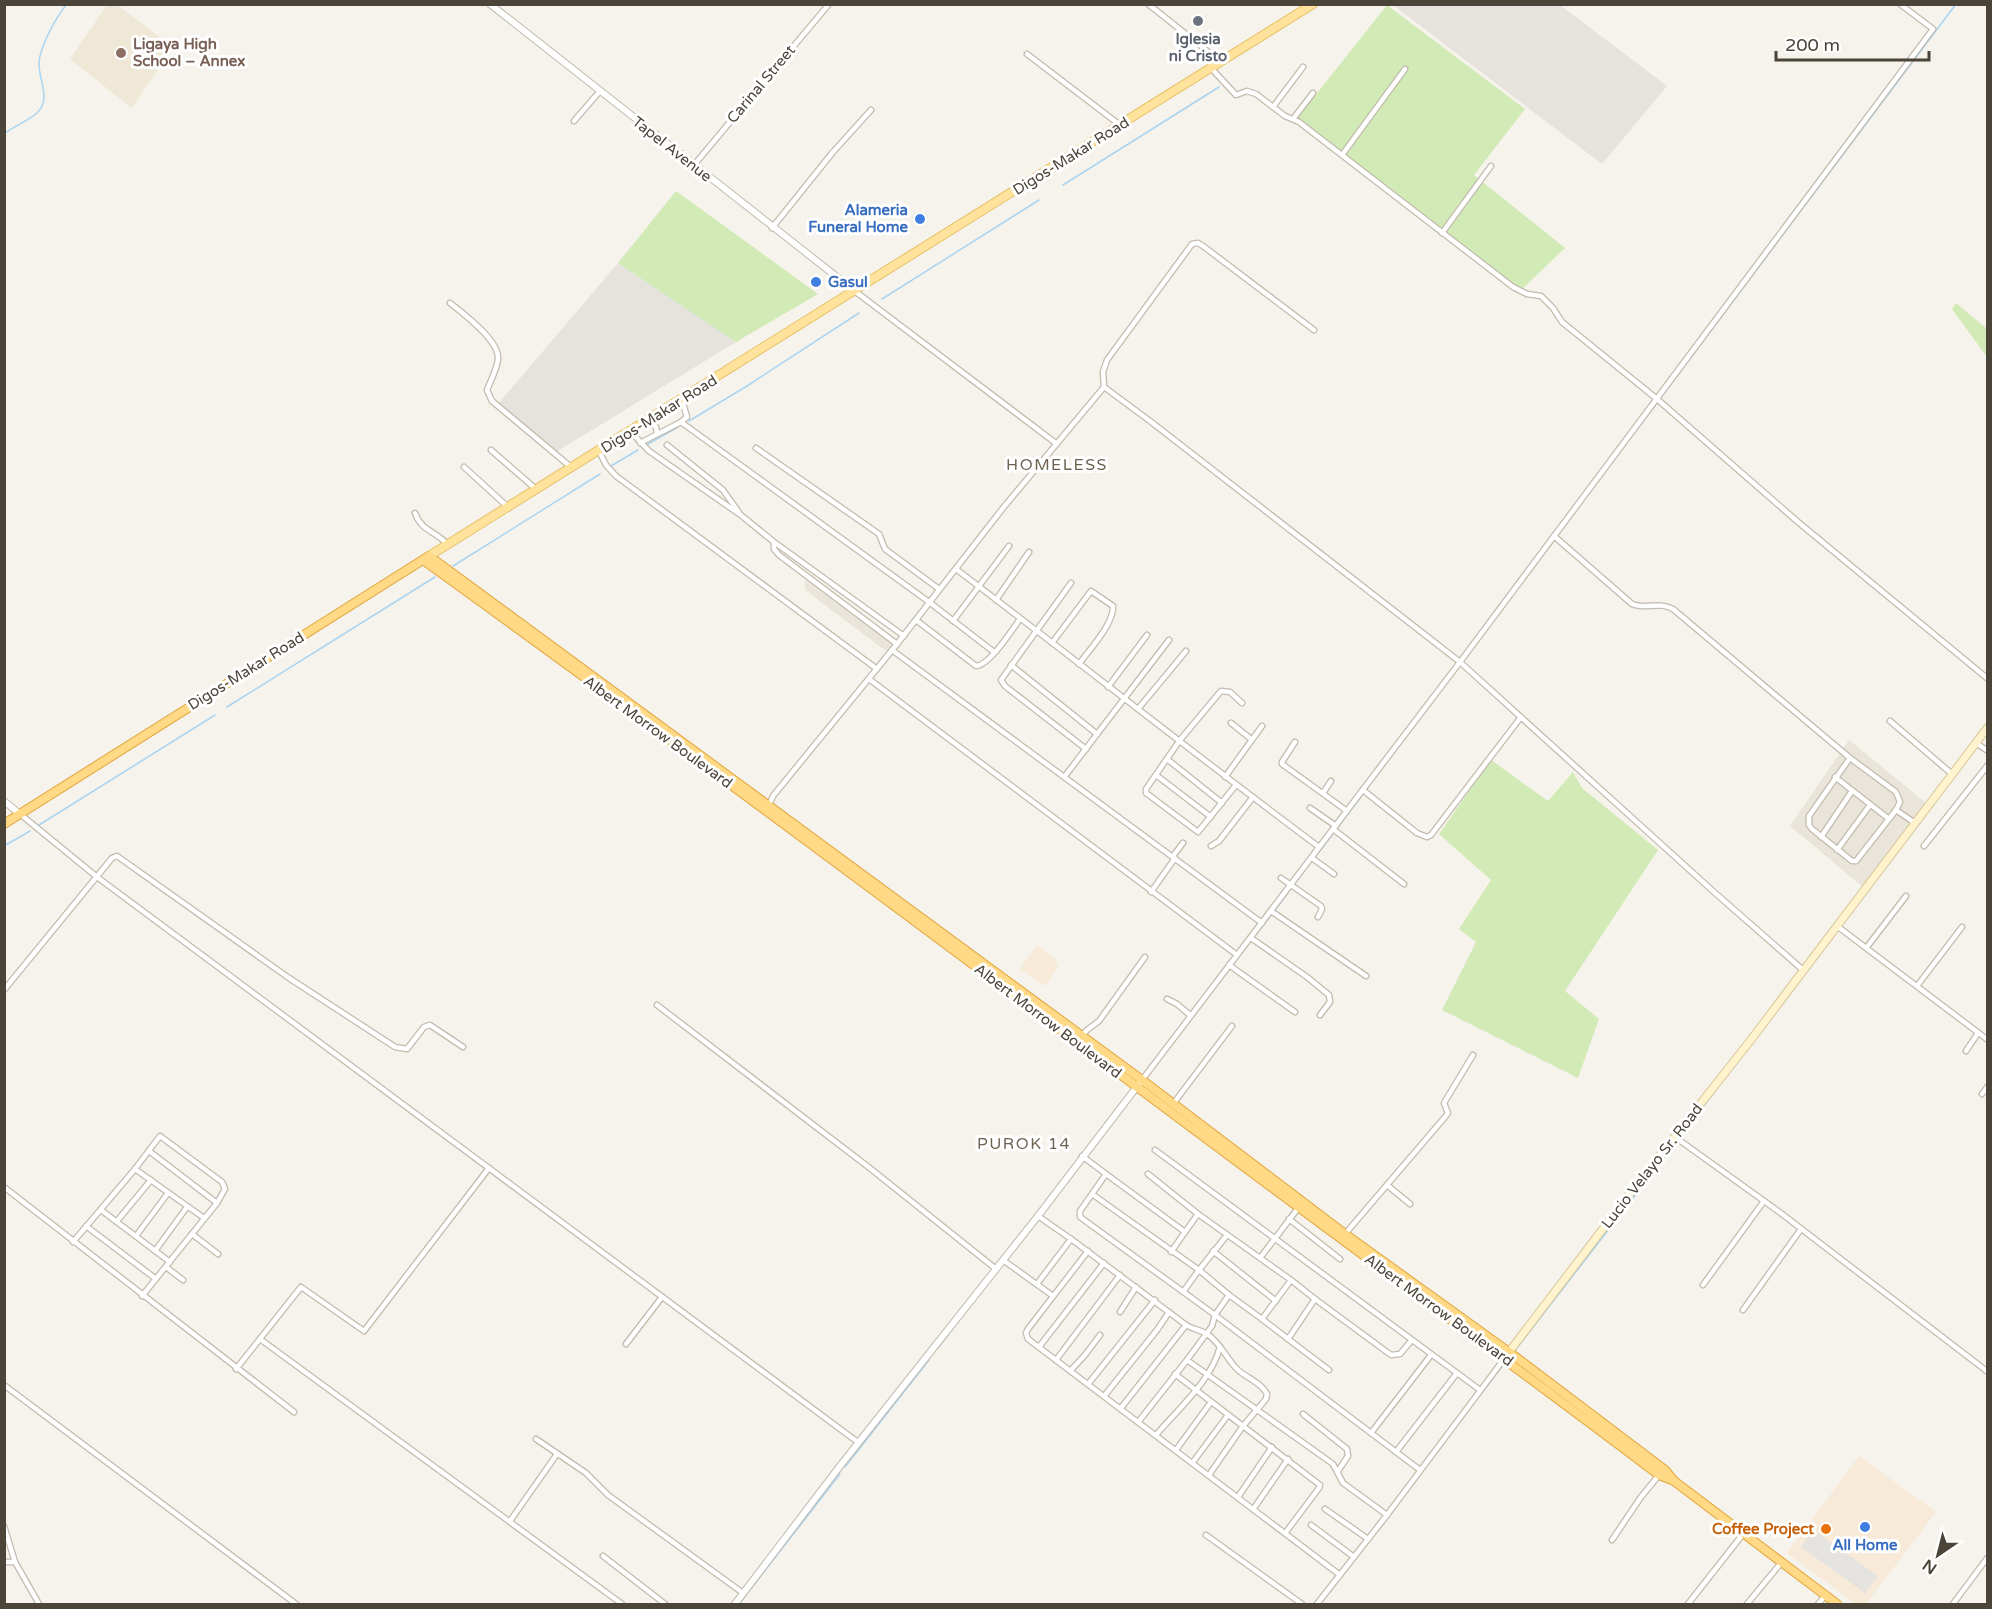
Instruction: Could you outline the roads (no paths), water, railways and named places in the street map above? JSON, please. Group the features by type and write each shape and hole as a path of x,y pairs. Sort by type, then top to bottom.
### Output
{"highway":[{"name":"Albert Morrow Boulevard","path":"426,558 1082,1036 1139,1083 1173,1104 1507,1355 1659,1475 1674,1481"},
{"name":"Digos-Makar Road","path":"4,824 426,558"},
{"name":"Albert Morrow Boulevard","path":"768,808 1139,1083 1299,1207 1665,1470 1674,1481 1837,1605"}],"main road":[{"name":"Digos-Makar Road","path":"426,558 856,292 1313,4"},
{"name":"Lucio Velayo Sr. Road","path":"1507,1355 1988,728"}],"street":[{"name":"Tapel Avenue","path":"490,4 856,292"},
{"name":"Carinal Street","path":"693,165 829,4"},
{"path":"1148,4 1219,63"},
{"path":"735,1605 1038,1216 1461,662 1933,29 1900,4"},
{"path":"1027,54 1120,125"},
{"path":"1273,107 1303,67"},
{"path":"1211,68 1236,95 1251,92 1285,116 1293,119 1514,287 1527,294 1541,296 1562,322 1657,399 1798,522 1988,679"},
{"path":"1342,155 1405,69"},
{"path":"574,122 600,91"},
{"path":"1293,119 1313,93"},
{"path":"772,228 871,110"},
{"path":"1442,232 1491,166"},
{"path":"768,808 773,796 1104,387 1103,372 1107,360 1195,243 1203,246 1314,330"},
{"path":"856,292 1057,444"},
{"path":"450,303 472,320 496,351 498,360 488,390 492,401 572,468"},
{"path":"1104,387 1461,662 1803,970"},
{"path":"640,442 687,417 682,400"},
{"path":"648,421 656,428 657,433"},
{"path":"681,422 929,602 994,652"},
{"path":"631,432 649,452 742,516 774,542 904,636"},
{"path":"667,445 682,460 723,490 742,516"},
{"path":"756,448 879,534 883,546 889,553 939,589"},
{"path":"491,450 537,490"},
{"path":"599,451 606,465 616,476 876,669"},
{"path":"464,467 509,508"},
{"path":"718,501 723,490"},
{"path":"415,513 421,526 435,532 448,545"},
{"path":"1554,536 1632,604 1645,608 1660,604 1672,609 1850,758 1896,792 1900,802 1896,810 1856,861 1852,861 1837,850 1809,825 1809,816 1850,758"},
{"path":"774,542 774,549 779,555 897,645"},
{"path":"953,621 1009,546"},
{"path":"996,600 1029,552"},
{"path":"956,569 1319,847"},
{"path":"1071,583 1011,665 1002,682 1086,749"},
{"path":"1052,643 1091,591 1113,606 1112,614 1102,633 1078,664"},
{"path":"916,620 976,666 983,665 1020,619"},
{"path":"1108,687 1147,635"},
{"path":"1065,776 1169,640"},
{"path":"892,650 1262,923"},
{"path":"1138,709 1186,651"},
{"path":"1011,665 1097,734"},
{"path":"869,679 1237,956"},
{"path":"1236,785 1200,831 1194,831 1146,794 1146,789 1180,740 1221,691 1230,692 1242,703"},
{"path":"1363,790 1417,833 1427,837 1431,835 1521,717"},
{"path":"1890,722 1952,774"},
{"path":"1231,723 1251,739"},
{"path":"1225,777 1262,726"},
{"path":"1295,742 1282,763 1347,811"},
{"path":"1976,743 1988,751"},
{"path":"1167,759 1222,803"},
{"path":"1924,846 1988,765"},
{"path":"1156,775 1211,817"},
{"path":"1835,777 1889,819"},
{"path":"1323,793 1331,781"},
{"path":"1821,837 1852,791"},
{"path":"1211,846 1219,841 1253,797"},
{"path":"4,801 97,877 859,1443"},
{"path":"1837,850 1870,805"},
{"path":"1310,808 1404,884"},
{"path":"1896,810 1914,824"},
{"path":"1151,892 1183,843"},
{"path":"4,990 114,857 120,857 289,978 395,1047 407,1049 424,1027 430,1024 463,1047"},
{"path":"1312,858 1334,873"},
{"path":"1281,878 1321,906 1318,917"},
{"path":"1867,947 1906,896"},
{"path":"1271,911 1366,976"},
{"path":"1837,926 1988,1040"},
{"path":"1917,986 1962,927"},
{"path":"1251,938 1329,995 1330,1002 1320,1015"},
{"path":"1082,1036 1099,1021 1145,957"},
{"path":"1229,966 1295,1012"},
{"path":"1167,999 1190,1015"},
{"path":"657,1005 871,1169 996,1269"},
{"path":"1173,1104 1232,1026"},
{"path":"1966,1051 1978,1033"},
{"path":"1345,1234 1448,1113 1444,1103 1473,1055"},
{"path":"1982,1094 1988,1086"},
{"path":"73,1242 135,1169 158,1137 164,1137 222,1182 225,1189 217,1203 142,1296"},
{"path":"1675,1137 1764,1201 1988,1372"},
{"path":"1155,1150 1480,1390"},
{"path":"149,1151 217,1203"},
{"path":"1082,1156 1185,1232"},
{"path":"236,1369 302,1287 364,1330 489,1168"},
{"path":"135,1169 204,1218"},
{"path":"1106,1174 1080,1211 1080,1217 1215,1315 1420,1470"},
{"path":"1148,1174 1198,1214 1391,1355 1400,1354 1411,1341"},
{"path":"117,1221 151,1180"},
{"path":"1387,1185 1410,1204"},
{"path":"4,1187 294,1412"},
{"path":"136,1236 168,1193"},
{"path":"1092,1194 1199,1270 1329,1370"},
{"path":"1703,1285 1764,1201"},
{"path":"155,1251 188,1206"},
{"path":"1260,1258 1299,1207"},
{"path":"101,1210 155,1251 183,1280"},
{"path":"1171,1252 1198,1214"},
{"path":"1038,1216 1186,1325 1197,1332 1206,1334 1220,1347 1237,1370 1267,1391 1266,1399 1209,1475"},
{"path":"1289,1219 1340,1259"},
{"path":"86,1226 156,1279"},
{"path":"1743,1310 1801,1230"},
{"path":"192,1234 218,1254"},
{"path":"1183,1292 1227,1234"},
{"path":"1037,1284 1071,1239"},
{"path":"1088,1251 1026,1333 1028,1339 1139,1420 1340,1575"},
{"path":"1213,1251 1276,1301"},
{"path":"1003,1260 1053,1296"},
{"path":"1040,1347 1104,1263"},
{"path":"1056,1360 1120,1275"},
{"path":"1262,1319 1291,1280"},
{"path":"1120,1312 1136,1287"},
{"path":"1139,1420 1214,1323 1215,1315 1228,1294"},
{"path":"626,1344 662,1297"},
{"path":"1288,1339 1315,1299"},
{"path":"1089,1383 1155,1300"},
{"path":"1105,1395 1169,1312"},
{"path":"1121,1408 1186,1325"},
{"path":"1071,1370 1085,1356 1100,1335"},
{"path":"260,1340 622,1605"},
{"path":"1156,1435 1208,1374 1220,1347"},
{"path":"1371,1432 1431,1355"},
{"name":"Lucio Velayo Sr. Road","path":"1317,1605 1507,1355"},
{"path":"1187,1360 1333,1464 1343,1483 1387,1515"},
{"path":"1396,1452 1456,1373"},
{"path":"1175,1374 1288,1459 1320,1486 1286,1532"},
{"path":"4,1385 296,1605"},
{"path":"1176,1450 1211,1402"},
{"path":"1303,1414 1347,1449 1348,1456 1338,1471"},
{"path":"1192,1462 1228,1415"},
{"path":"536,1439 586,1473 608,1494 743,1593"},
{"path":"1238,1497 1272,1447"},
{"path":"510,1521 557,1454"},
{"path":"1254,1509 1288,1459"},
{"path":"1612,1540 1659,1475"},
{"path":"1325,1509 1368,1539"},
{"path":"1311,1525 1354,1557"},
{"path":"4,1526 15,1562 39,1605"},
{"path":"1689,1605 1743,1534"},
{"path":"1206,1535 1302,1605"},
{"path":"603,1556 665,1605"},
{"path":"1953,1605 1988,1557"},
{"path":"4,1562 15,1562"},
{"path":"1748,1605 1781,1563"},
{"path":"1818,1605 1825,1596"}],"waterway":[{"path":"4,140 5,133 34,116 44,102 39,69 40,56 49,32 67,4"},
{"path":"1662,396 1956,4"},
{"path":"1063,185 1219,87"},
{"path":"882,299 1039,200"},
{"path":"689,421 859,313"},
{"path":"1628,440 1655,406"},
{"path":"648,444 678,427"},
{"path":"611,466 638,450"},
{"path":"453,566 600,474"},
{"path":"227,707 435,577"},
{"path":"39,825 215,715"},
{"path":"1367,788 1374,779"},
{"path":"1338,827 1361,797"},
{"path":"4,846 30,831"},
{"path":"1315,857 1332,835"},
{"path":"1294,884 1311,862"},
{"path":"1275,910 1290,890"},
{"path":"1254,936 1271,915"},
{"path":"1681,1136 1715,1091"},
{"path":"1513,1353 1675,1144"},
{"path":"938,1348 961,1318"},
{"path":"845,1467 929,1360"},
{"path":"1481,1394 1503,1365"},
{"path":"739,1604 840,1474"},
{"path":"1320,1604 1345,1572"}],"place":[{"name":"Iglesia ni Cristo","path":"1198,21"},
{"name":"Ligaya High School – Annex","path":"121,53"},
{"name":"Alameria Funeral Home","path":"920,219"},
{"name":"Gasul","path":"816,282"},
{"name":"All Home","path":"1865,1527"},
{"name":"Coffee Project","path":"1826,1529"}],"district":[{"name":"HOMELESS","path":"1057,464"},
{"name":"PUROK 14","path":"1024,1143"}]}
